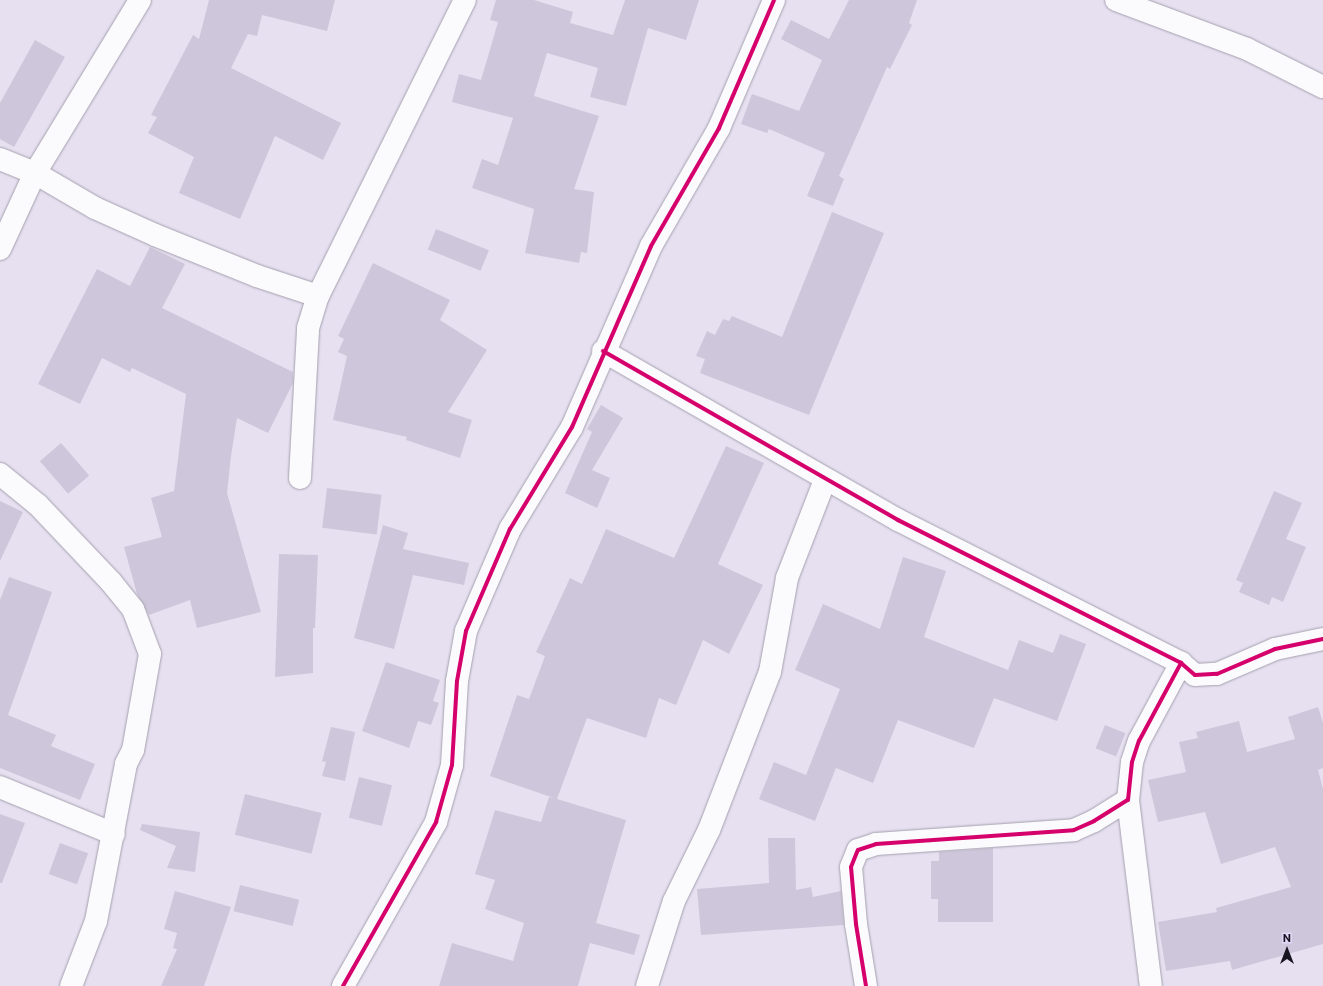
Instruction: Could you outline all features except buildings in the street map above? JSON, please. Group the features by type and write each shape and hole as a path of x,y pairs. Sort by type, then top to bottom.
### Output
{"street":[{"path":"0,249 35,173 140,0"},
{"path":"300,478 308,328 318,296 465,0"},
{"path":"343,986 436,822 452,765 457,681 466,631 510,529 572,427 603,351 651,246 719,128 774,0"},
{"path":"1116,0 1247,49 1323,87"},
{"path":"0,159 35,173 95,208 155,235 257,276 318,296"},
{"path":"603,351 825,480 1181,663 1195,676 1217,674 1275,649 1323,639"},
{"path":"0,474 38,505 111,582 133,609 150,654 96,921 71,986"},
{"path":"647,986 674,901 709,830 770,672 787,578 825,480"},
{"path":"1151,986 1128,800 1132,762 1139,741 1181,663"},
{"path":"0,788 114,834"},
{"path":"866,986 856,924 851,867 858,850 876,844 1074,830 1128,800"}],"cycle path":[{"path":"343,986 436,822 452,765 457,681 466,631 510,529 572,427 651,246 719,128 774,0"},
{"path":"603,351 898,520 1181,663"},
{"path":"866,986 856,924 851,867 858,850 876,844 1074,830 1094,821 1128,800 1132,762 1139,741 1181,663 1195,675 1217,674 1275,649 1323,639"}]}
